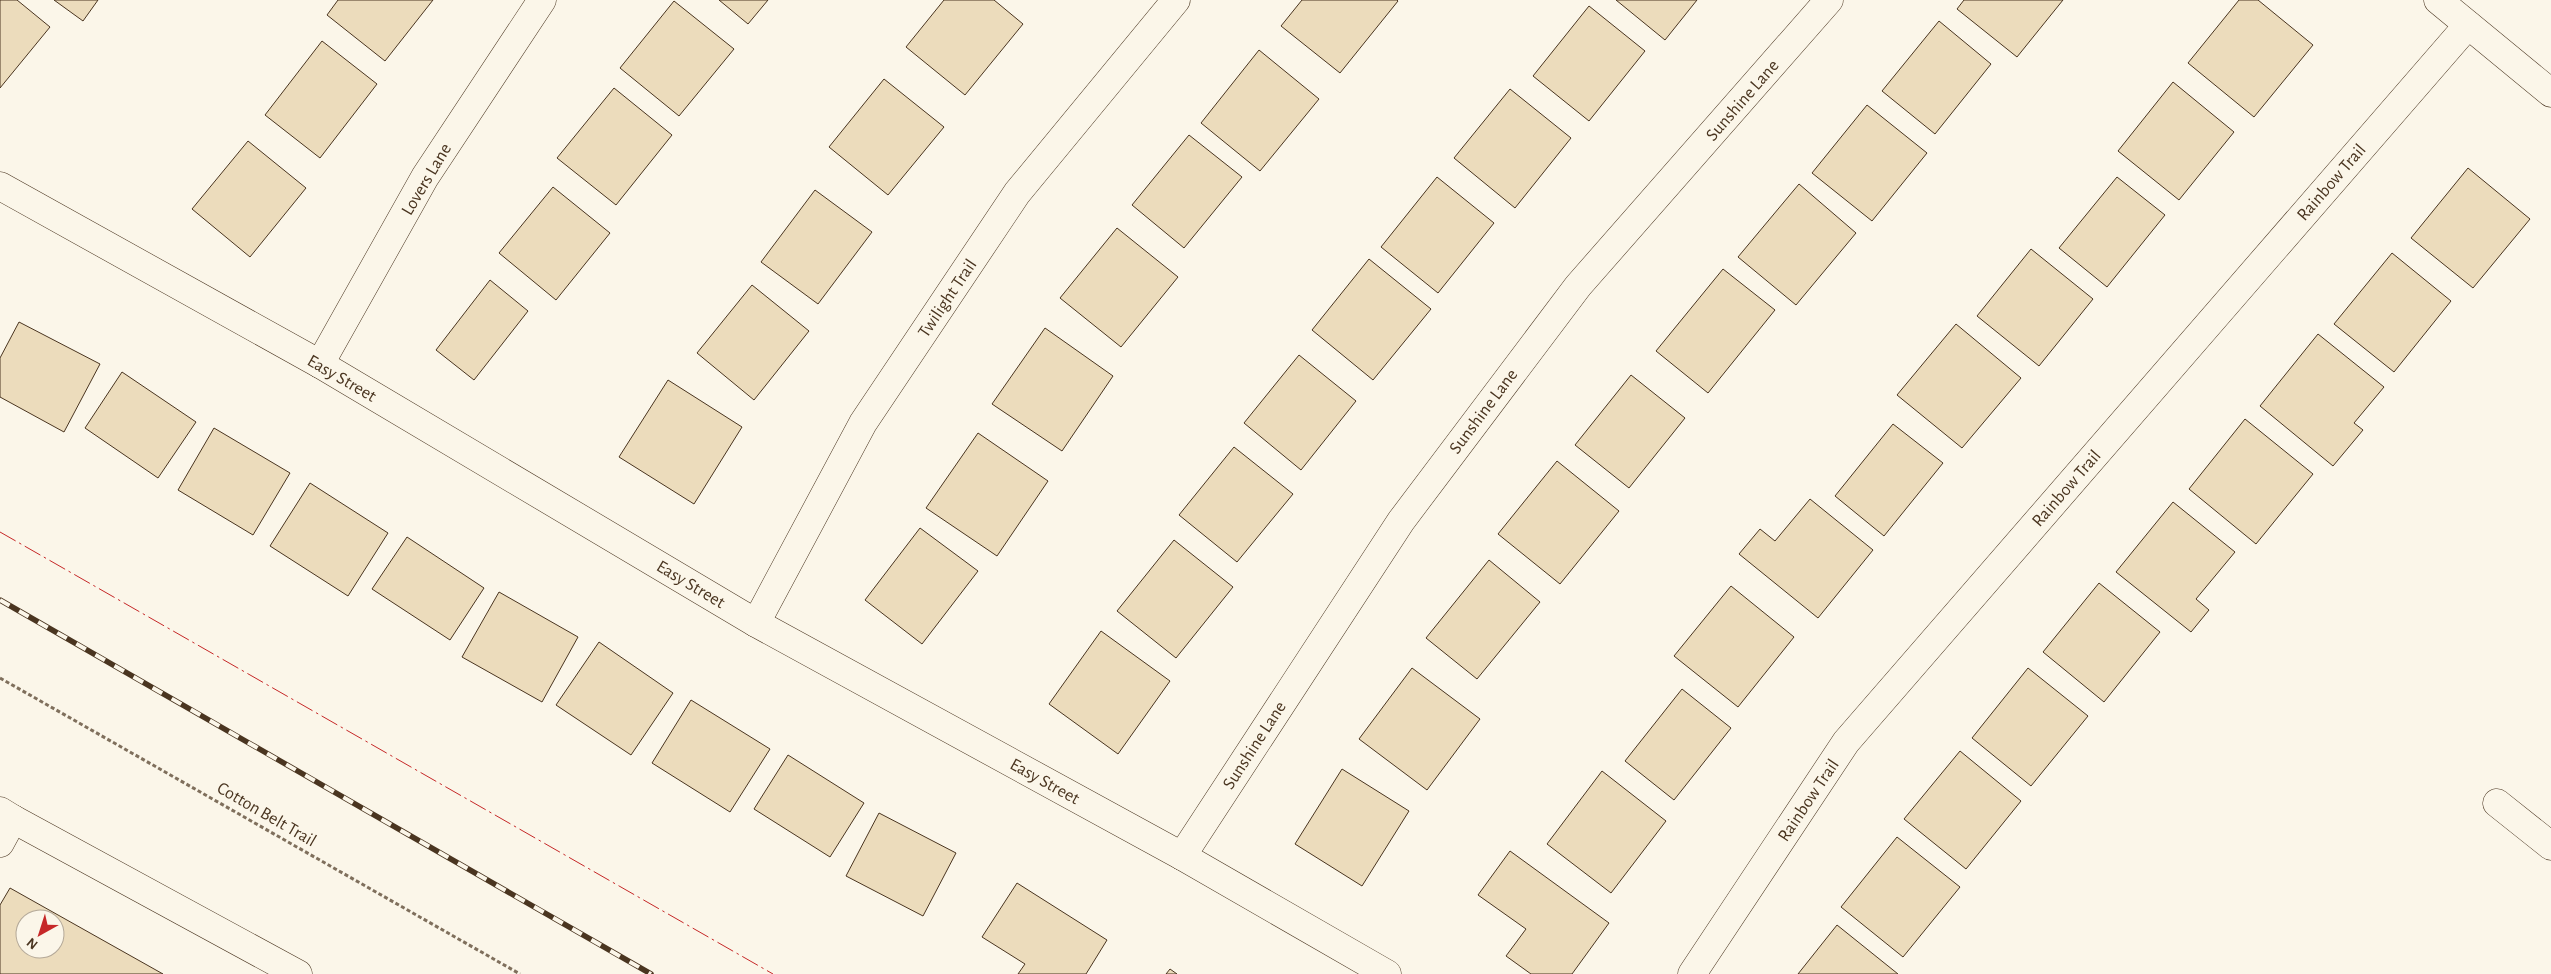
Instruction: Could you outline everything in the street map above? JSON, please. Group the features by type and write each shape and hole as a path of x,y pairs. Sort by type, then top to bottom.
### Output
{"street":[{"name":"Lovers Lane","path":"320,364 425,177 542,0"},
{"name":"Twilight Trail","path":"756,622 863,424 1017,193 1176,0"},
{"name":"Sunshine Lane","path":"1182,856 1401,521 1542,333 1578,286 1829,0"},
{"path":"2438,0 2551,93"},
{"name":"Rainbow Trail","path":"1692,974 1846,742 2468,24"},
{"name":"Easy Street","path":"0,186 320,364 756,622 1182,856 1387,974"},
{"path":"2497,803 2551,846"},
{"path":"0,843 7,815 290,972"}],"path":[{"name":"Cotton Belt Trail","path":"0,678 520,974"}],"building":[{"path":"0,0 17,0 50,27 0,88"},
{"path":"54,0 98,0 83,21"},
{"path":"338,0 433,0 385,61 327,15"},
{"path":"719,0 768,0 748,24"},
{"path":"944,0 994,0 1023,24 965,95 906,47"},
{"path":"1302,0 1398,1 1340,73 1281,26"},
{"path":"1616,0 1697,0 1665,40"},
{"path":"1964,0 2063,0 2017,57 1957,9"},
{"path":"2239,0 2258,0 2313,45 2254,117 2188,63"},
{"path":"674,1 734,49 679,116 620,68"},
{"path":"1589,6 1645,51 1589,121 1533,76"},
{"path":"1939,21 1991,64 1935,134 1882,91"},
{"path":"322,41 377,84 320,158 265,115"},
{"path":"1259,50 1319,99 1260,171 1201,123"},
{"path":"884,79 944,127 888,195 829,147"},
{"path":"2173,82 2234,132 2179,200 2118,151"},
{"path":"614,88 672,135 616,205 557,158"},
{"path":"1510,89 1571,138 1515,208 1454,158"},
{"path":"1867,105 1927,153 1872,221 1812,173"},
{"path":"1189,135 1242,177 1184,248 1132,205"},
{"path":"248,141 306,188 250,257 192,209"},
{"path":"2468,168 2530,219 2473,288 2411,238"},
{"path":"1437,177 1494,223 1438,293 1381,247"},
{"path":"2117,177 2165,215 2107,287 2059,248"},
{"path":"1799,184 1856,233 1796,305 1738,257"},
{"path":"553,187 610,233 556,300 499,253"},
{"path":"815,190 872,232 818,304 761,262"},
{"path":"1117,228 1178,277 1121,347 1060,298"},
{"path":"2031,249 2093,299 2039,366 1977,316"},
{"path":"2392,253 2451,301 2394,372 2334,324"},
{"path":"1369,259 1431,309 1373,380 1312,330"},
{"path":"1723,269 1775,310 1708,393 1656,351"},
{"path":"490,280 528,311 474,380 436,350"},
{"path":"752,285 809,331 754,400 697,353"},
{"path":"19,322 100,364 64,432 0,397 0,358"},
{"path":"1956,324 2021,378 1962,448 1897,395"},
{"path":"1045,328 1113,376 1062,451 992,404"},
{"path":"2318,334 2384,387 2354,423 2363,430 2333,466 2260,406"},
{"path":"1299,355 1356,401 1301,470 1244,423"},
{"path":"122,372 196,422 158,478 85,428"},
{"path":"1631,375 1685,418 1629,488 1575,445"},
{"path":"668,380 742,427 694,504 619,457"},
{"path":"2245,419 2313,474 2256,544 2189,489"},
{"path":"1893,424 1943,463 1884,536 1835,496"},
{"path":"214,428 290,473 253,535 178,490"},
{"path":"978,433 1048,481 997,556 926,508"},
{"path":"1234,447 1293,494 1237,562 1179,515"},
{"path":"1557,461 1619,511 1560,584 1498,534"},
{"path":"310,483 388,533 348,596 270,546"},
{"path":"1810,499 1873,550 1818,618 1739,554 1760,529 1775,541"},
{"path":"2173,502 2235,552 2196,599 2209,610 2191,632 2116,572"},
{"path":"920,528 978,571 922,644 865,600"},
{"path":"407,537 484,588 450,640 372,589"},
{"path":"1174,540 1233,587 1176,658 1117,611"},
{"path":"1489,560 1540,602 1477,679 1426,638"},
{"path":"2099,583 2160,632 2104,702 2043,652"},
{"path":"1731,586 1794,637 1738,707 1674,656"},
{"path":"499,592 578,637 542,702 462,657"},
{"path":"1101,631 1170,681 1118,754 1049,704"},
{"path":"599,642 673,693 631,755 556,705"},
{"path":"1412,668 1480,719 1427,790 1359,739"},
{"path":"2028,668 2088,716 2031,786 1972,738"},
{"path":"1682,689 1731,728 1674,800 1625,761"},
{"path":"691,700 770,749 730,812 652,763"},
{"path":"1960,751 2021,801 1966,869 1904,819"},
{"path":"788,755 864,803 830,857 754,809"},
{"path":"1342,769 1409,811 1362,886 1295,844"},
{"path":"1602,771 1666,821 1611,893 1547,844"},
{"path":"879,813 956,853 923,916 846,876"},
{"path":"1897,837 1960,887 1903,957 1841,907"},
{"path":"1510,851 1609,923 1572,974 1531,974 1506,956 1526,929 1478,895"},
{"path":"1017,883 1107,940 1086,974 1018,974 1025,964 982,937"},
{"path":"10,888 47,909 15,909 15,959 65,959 65,919 163,974 0,974 0,905"},
{"path":"1837,925 1898,974 1798,974"},
{"path":"1170,969 1177,974 1166,974"}],"railway":[{"path":"0,600 651,974"}],"power":[{"path":"0,532 773,974"}]}
